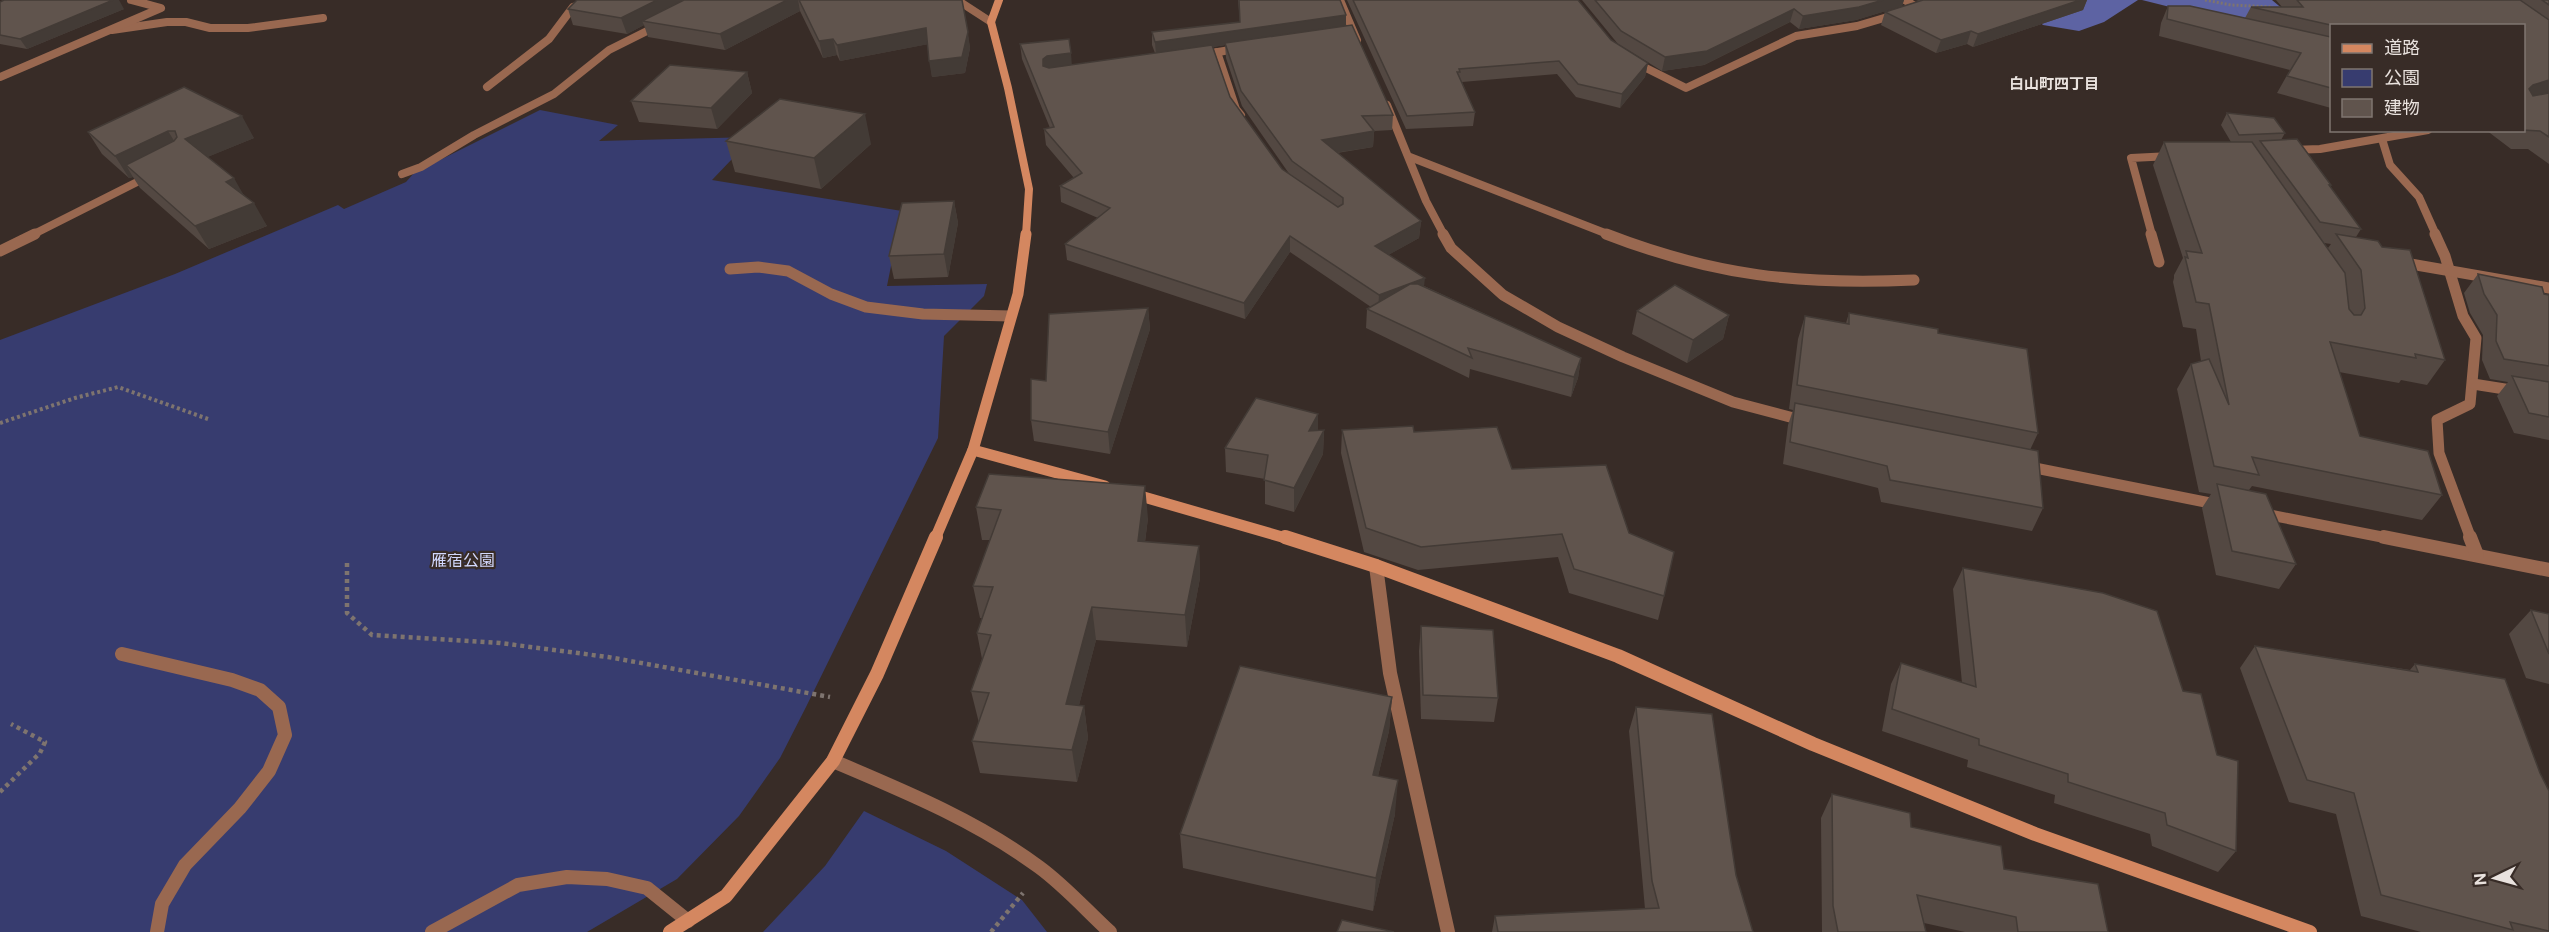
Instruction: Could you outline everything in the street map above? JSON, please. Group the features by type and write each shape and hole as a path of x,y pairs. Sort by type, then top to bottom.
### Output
{"street":[{"path":"0,77 161,8 131,0"},
{"path":"487,87 549,39 573,7 602,0"},
{"path":"957,0 991,22"},
{"path":"670,932 726,896 833,761 877,674 973,450 1018,294 1028,220 1029,189 1008,88 991,22 999,0"},
{"path":"1340,0 1348,33 1363,53"},
{"path":"1623,55 1650,72 1686,88 1796,36 1857,26 1918,8 1905,0"},
{"path":"110,30 167,21 186,22 210,28 248,28 323,18"},
{"path":"402,174 421,167 474,135 554,94 609,50 632,36 669,20"},
{"path":"1195,55 1251,47"},
{"path":"1217,52 1236,109 1249,127"},
{"path":"1382,95 1410,157 1426,201 1452,248 1503,295 1558,327 1623,357 1733,402 1821,425"},
{"path":"2285,151 2320,148 2418,132"},
{"path":"2382,139 2390,165 2419,197 2445,256 2463,316 2476,338 2470,404 2437,420 2439,453 2477,555"},
{"path":"2159,262 2131,158 2185,155"},
{"path":"1410,157 1653,252 1717,269 1799,280 1851,283 1914,280"},
{"path":"0,251 163,168"},
{"path":"2389,261 2549,288"},
{"path":"730,269 758,267 788,271 831,294 866,307 923,314 1011,316"},
{"path":"2473,384 2549,396"},
{"path":"973,450 1216,516 1376,567 1618,656 1813,744 2035,834 2306,931"},
{"path":"2018,465 2230,507"},
{"path":"2253,511 2549,570"},
{"path":"1376,567 1390,673 1448,932"},
{"path":"122,654 232,680 260,690 279,706 285,735 269,771 248,799 185,865 162,903 157,932"},
{"path":"833,761 934,804 1014,849 1042,869 1110,932"},
{"path":"432,932 518,885 567,877 607,879 647,888 688,921"}],"path":[{"path":"2205,0 2231,5 2282,8"},
{"path":"0,423 75,398 118,387 208,419"},
{"path":"347,563 347,613 372,635 521,646 608,657 830,697"},
{"path":"0,792 40,753 45,742 11,724"},
{"path":"991,932 1042,869"}],"green space":[{"name":"雁宿公園","path":"540,110 618,125 599,141 753,137 712,180 902,211 887,286 987,284 984,296 944,336 938,438 780,758 739,816 677,879 587,932 0,932 0,340 175,274 338,205 344,209 406,182 414,173"},
{"path":"864,811 946,851 1022,900 1047,932 763,932 825,866"}],"shaded area":[{"path":"2014,0 2138,0 2104,22 2079,31 2043,25 2025,7"},
{"path":"2142,0 2272,0 2298,22 2230,22"}],"building":[{"path":"4,0 113,0 20,39 0,35 0,2"},
{"path":"577,0 657,0 621,18 568,9"},
{"path":"684,0 787,0 720,34 642,21"},
{"path":"799,0 962,0 968,32 962,57 929,61 926,28 837,45 833,39 819,41"},
{"path":"1239,0 1340,0 1346,15 1155,42 1152,32 1240,22"},
{"path":"1353,0 1578,0 1611,40 1648,63 1622,94 1578,84 1559,61 1459,69 1460,72 1457,72 1475,112 1407,116"},
{"path":"1595,0 1883,0 1859,7 1803,16 1794,9 1707,51 1665,57 1621,31"},
{"path":"1923,0 2080,0 1978,34 1971,31 1941,40 1885,12"},
{"path":"2297,0 2520,0 2549,20 2549,80 2533,85 2529,89 2533,96 2549,93 2549,137 2540,131 2525,130 2525,24 2330,25 2251,7 2303,7"},
{"path":"2168,6 2190,6 2330,37 2330,88 2287,76 2301,53 2167,19"},
{"path":"1352,25 1393,115 1362,116 1374,131 1322,140 1421,221 1375,246 1425,278 1379,295 1290,236 1244,303 1065,244 1110,208 1060,186 1082,173 1044,129 1054,127 1020,44 1069,39 1071,53 1047,56 1043,59 1043,66 1049,68 1212,45 1230,97 1282,169 1338,207 1343,204 1343,198 1292,161 1241,91 1225,43"},
{"path":"670,65 747,72 711,108 631,101"},
{"path":"184,87 242,116 185,139 234,178 226,182 254,203 195,226 126,165 174,141 177,137 175,131 168,131 115,156 88,132"},
{"path":"780,99 865,114 814,158 726,141"},
{"path":"2227,113 2274,118 2285,133 2239,135"},
{"path":"2297,139 2361,229 2320,222 2260,141"},
{"path":"2164,142 2252,142 2345,273 2349,309 2354,315 2361,315 2365,308 2361,270 2336,234 2378,241 2382,247 2410,250 2445,360 2415,354 2416,358 2330,342 2360,436 2428,451 2442,495 2252,457 2259,475 2214,466 2191,364 2209,359 2229,405 2209,304 2196,302 2185,257 2188,258 2186,251 2202,253"},
{"path":"954,201 944,254 889,256 902,203"},
{"path":"2478,274 2542,287 2544,294 2549,295 2549,366 2504,359 2496,341 2497,315 2484,294"},
{"path":"1410,284 1418,284 1581,358 1574,377 1468,348 1472,358 1367,309"},
{"path":"1675,285 1729,315 1693,340 1637,311"},
{"path":"1148,308 1108,432 1031,420 1031,379 1046,381 1049,314"},
{"path":"1849,313 1938,329 1938,333 2027,349 2038,433 1797,385 1805,316 1849,324"},
{"path":"2512,376 2549,382 2549,417 2529,413"},
{"path":"1256,398 1318,414 1309,431 1324,430 1294,488 1264,480 1268,455 1225,448"},
{"path":"1795,403 2038,451 2043,508 1890,480 1887,466 1790,442"},
{"path":"1413,426 1414,432 1497,427 1512,469 1606,465 1629,533 1674,552 1664,596 1574,569 1562,534 1421,547 1366,528 1342,430"},
{"path":"989,474 1145,486 1138,541 1199,546 1185,615 1092,607 1066,704 1084,706 1072,750 972,741 989,693 971,691 991,635 977,633 993,587 973,586 1001,510 976,507"},
{"path":"2217,484 2266,494 2296,564 2232,551"},
{"path":"1963,568 2103,593 2157,611 2183,691 2201,694 2217,755 2238,761 2236,851 2167,825 2165,813 2068,782 2068,774 1979,745 1979,739 1892,709 1901,663 1976,687"},
{"path":"2531,610 2549,614 2549,654"},
{"path":"1421,626 1493,630 1498,698 1423,695"},
{"path":"2255,646 2418,672 2415,664 2505,679 2549,791 2549,931 2510,922 2513,930 2381,895 2354,793 2307,780"},
{"path":"1240,666 1392,697 1373,775 1398,780 1376,878 1180,834"},
{"path":"1636,707 1712,714 1736,875 1753,932 1498,932 1495,916 1659,908 1652,881"},
{"path":"1832,794 1910,813 1911,827 2001,846 2004,869 2098,884 2108,932 2018,932 2016,917 1917,895 1926,932 1838,932 1833,906"},
{"path":"1342,920 1394,932 1337,932"}],"district":[{"name":"白山町四丁目","path":"2054,83"}]}
